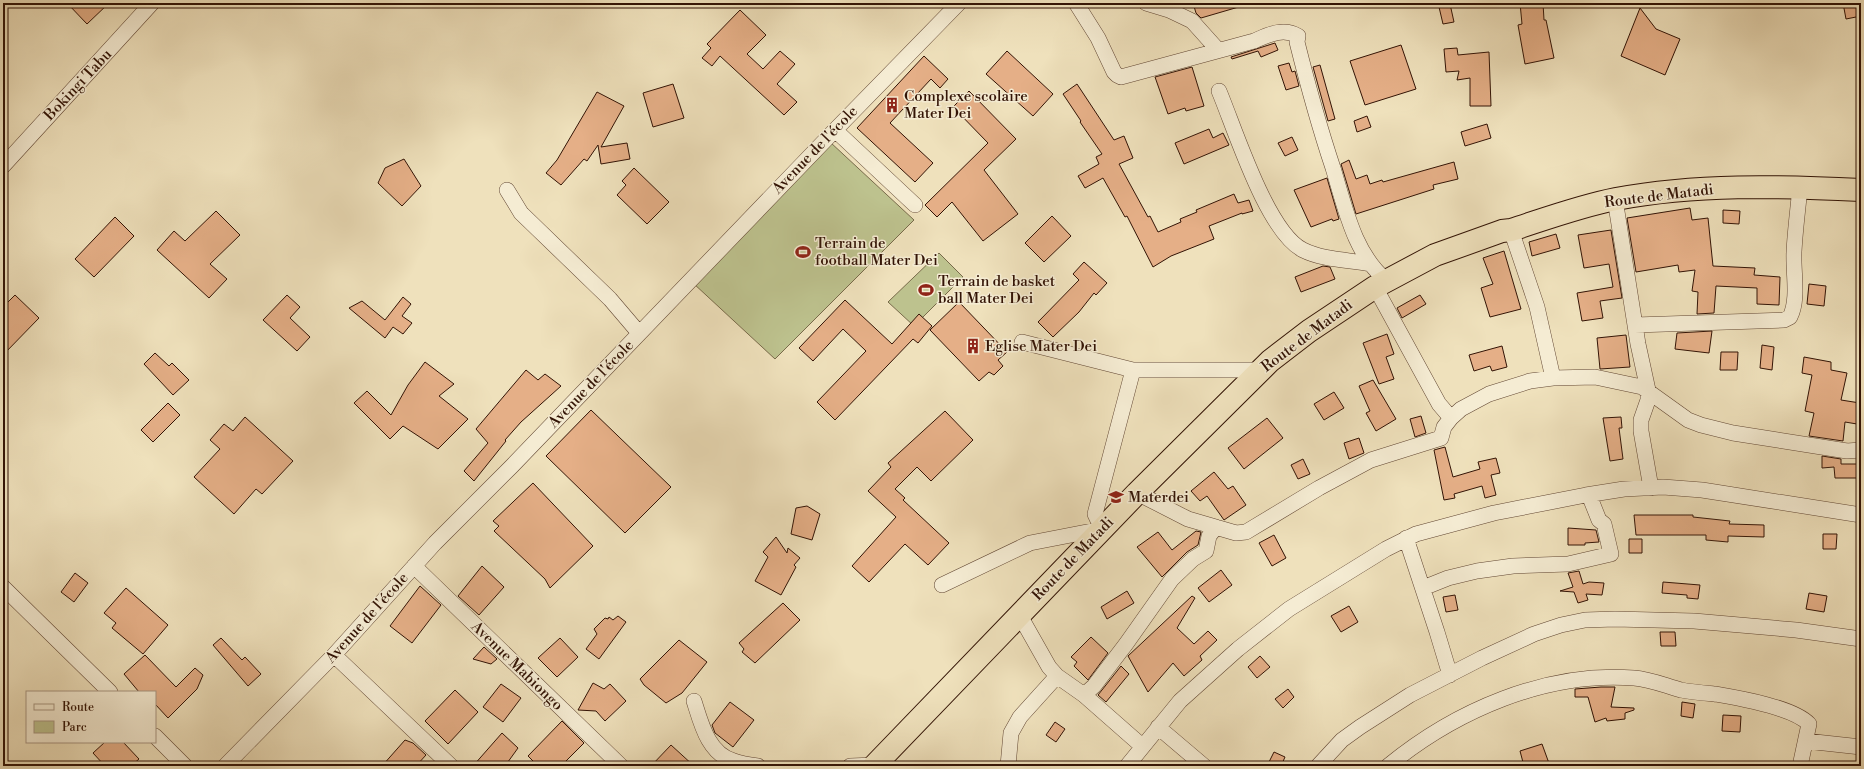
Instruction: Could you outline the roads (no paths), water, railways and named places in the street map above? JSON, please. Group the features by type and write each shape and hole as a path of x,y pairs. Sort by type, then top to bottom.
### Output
{"highway":[{"name":"Route de Matadi","path":"875,765 1137,493 1270,361 1309,332 1381,284 1435,255 1502,231 1511,230 1615,199 1656,193 1725,187 1800,187 1861,190"}],"street":[{"name":"Bokingi Tabu","path":"3,166 152,3"},
{"name":"Avenue de l'école","path":"224,766 334,655 414,566 512,466 834,130 959,3"},
{"path":"1076,3 1098,38 1114,72 1116,75 1121,77 1282,31 1290,32 1298,36 1297,42 1313,107 1352,233 1376,272 1436,398 1450,418"},
{"path":"1146,3 1177,13 1192,21 1218,50"},
{"path":"1219,91 1254,177 1280,230 1293,244 1318,256 1371,264"},
{"path":"834,130 915,205"},
{"path":"1636,325 1784,320 1790,317 1793,312 1794,301 1794,252 1800,187"},
{"path":"507,190 521,213 610,299 639,333"},
{"path":"1615,199 1648,390 1648,400 1641,420 1641,431 1651,488"},
{"path":"1511,230 1536,307 1553,378"},
{"path":"1022,342 1133,370 1261,370"},
{"path":"942,585 1030,543 1102,529 1095,514 1133,370"},
{"path":"1137,493 1188,519 1236,533 1246,532 1319,488 1371,460 1441,438 1444,427 1450,418 1461,409 1490,394 1530,381 1553,378 1595,377 1648,390 1688,420 1733,433 1847,451 1861,450"},
{"path":"1127,766 1158,727 1195,686 1238,648 1289,609 1406,538 1447,524 1494,513 1624,489 1651,488 1702,490 1861,515"},
{"path":"1423,588 1448,578 1477,572 1513,566 1568,564 1611,554 1604,524 1599,520 1589,495"},
{"path":"1084,695 1094,686 1172,580 1193,560 1206,551 1209,536 1216,527"},
{"path":"1406,538 1450,675"},
{"name":"Avenue Mabiongo","path":"414,566 621,766"},
{"path":"4,591 109,691"},
{"path":"1020,614 1049,667 1057,676 1084,695 1142,746"},
{"path":"1318,766 1342,740 1410,695 1534,634 1561,625 1585,620 1694,620 1796,630 1861,639"},
{"path":"334,655 451,766"},
{"path":"1008,766 1011,733 1020,717 1057,676"},
{"path":"1388,766 1410,749 1444,727 1484,707 1539,688 1565,682 1601,678 1635,678 1681,690 1743,698 1797,714 1809,724 1800,766"},
{"path":"694,701 708,740 720,754 732,761 758,766"},
{"path":"1158,727 1204,766"},
{"path":"156,737 185,766"},
{"path":"1806,741 1861,747"},
{"path":"850,766 875,765"}],"place":[{"name":"Complexe scolaire Mater Dei","path":"892,105"},
{"name":"Terrain de football Mater Dei","path":"803,252"},
{"name":"Terrain de basket ball Mater Dei","path":"926,290"},
{"name":"Eglise Mater Dei","path":"973,346"},
{"name":"Materdei","path":"1116,497"}]}
